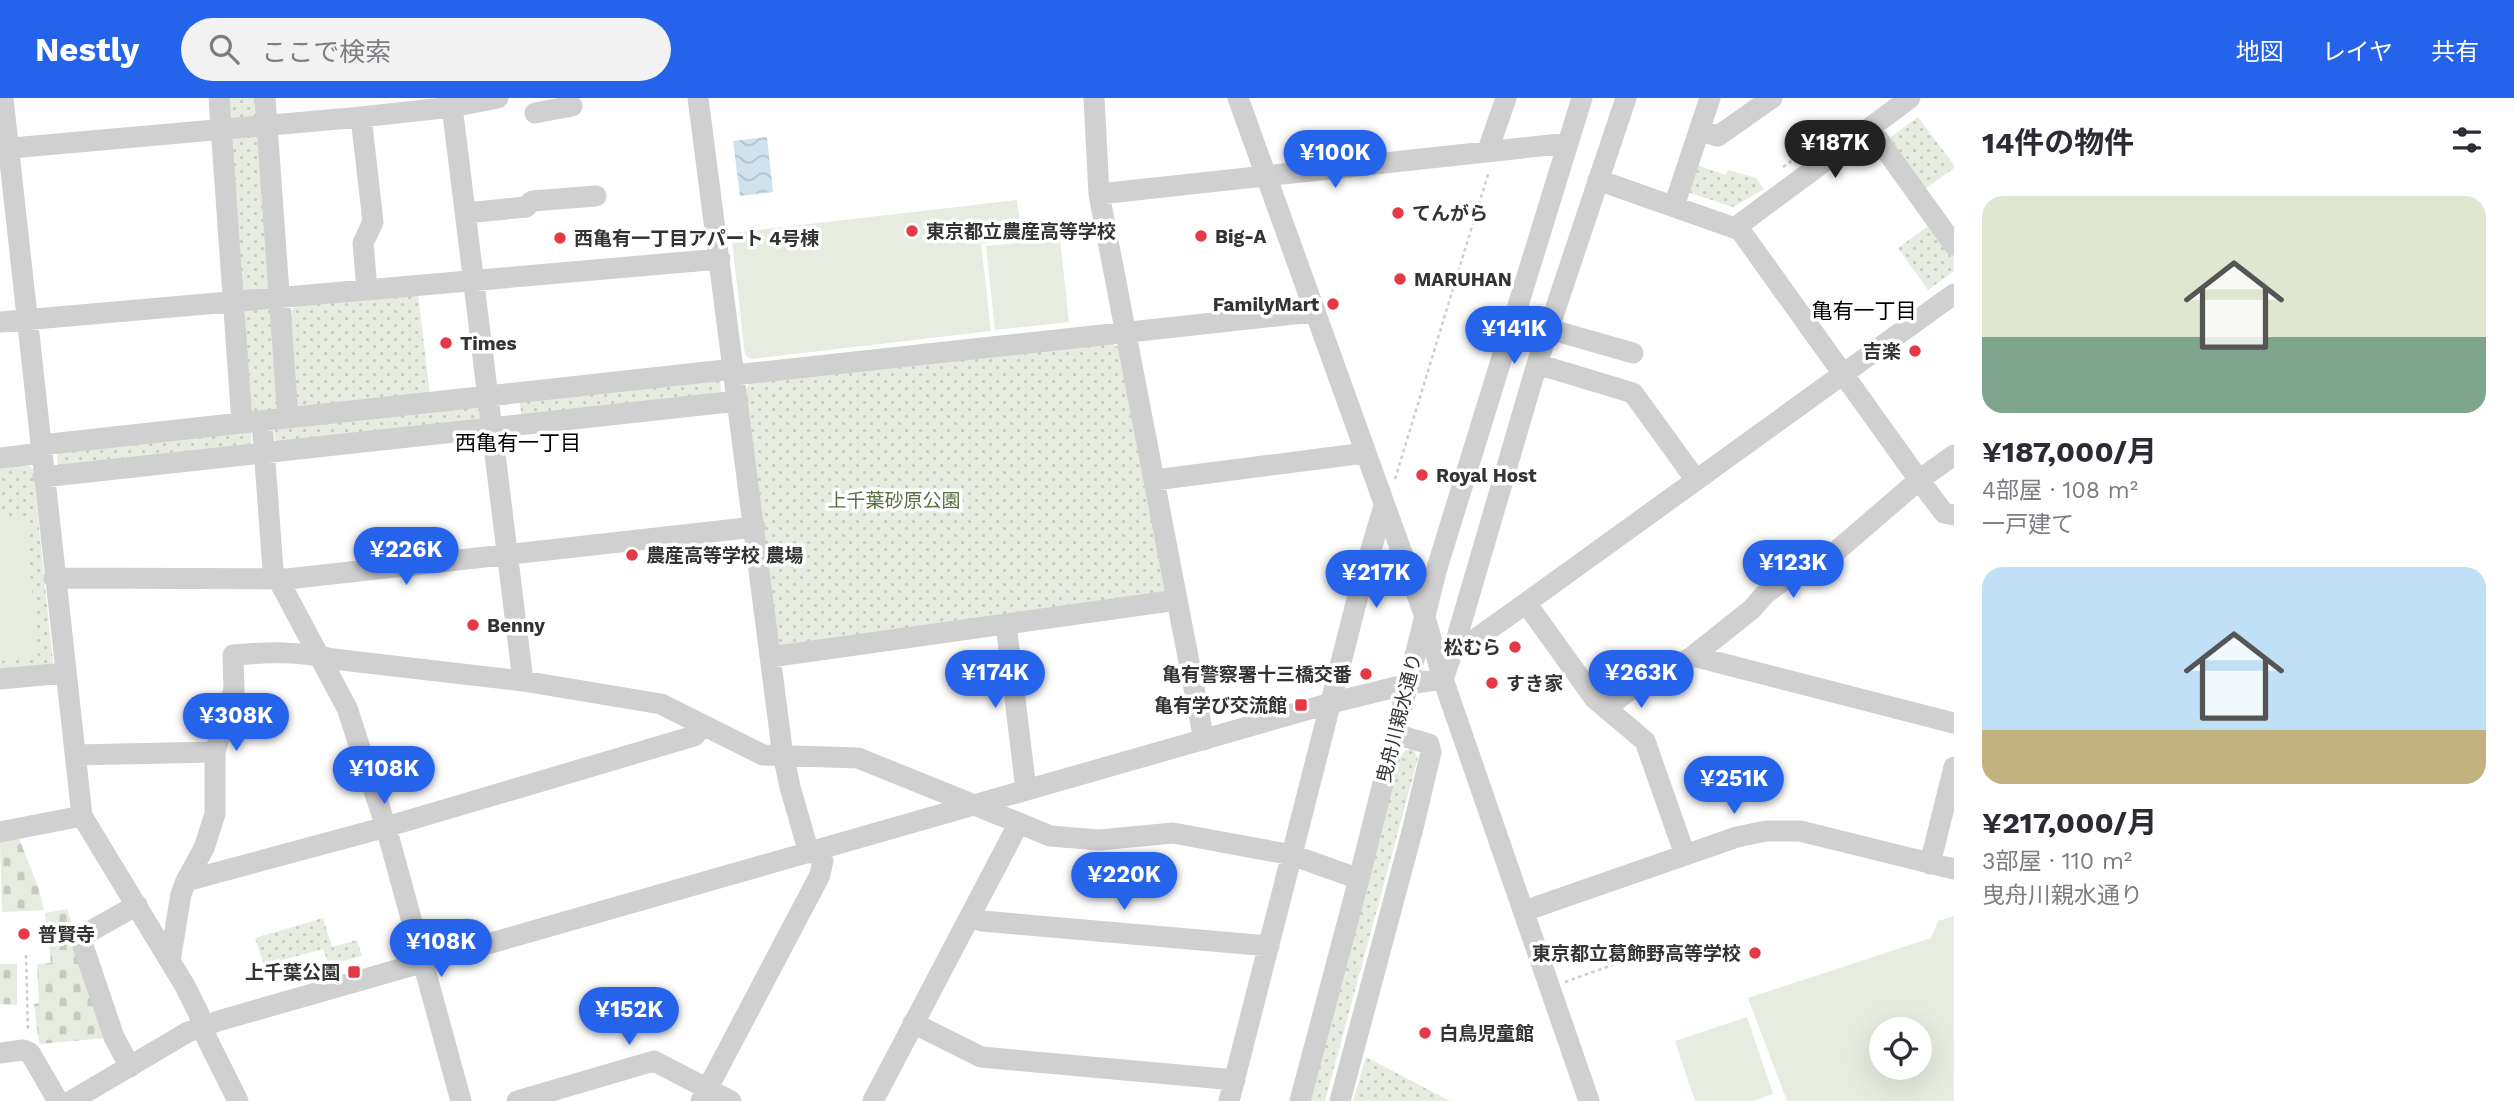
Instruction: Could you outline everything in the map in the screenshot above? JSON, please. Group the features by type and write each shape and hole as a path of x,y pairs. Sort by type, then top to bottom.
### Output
{"street":[{"path":"3,98 4,149 28,319 43,477 82,816 170,961 238,1101"},
{"path":"219,98 233,301 252,422 265,453 272,570 347,708 386,827 461,1101"},
{"path":"265,98 288,418"},
{"path":"4,149 361,117 452,102 498,98"},
{"path":"698,98 783,757 815,852 823,860 820,875 705,1095"},
{"path":"1094,98 1099,194 1204,740"},
{"path":"1238,98 1424,614 1443,679 1589,1101"},
{"path":"1492,150 1506,98"},
{"name":"曳舟川親水通り","path":"1300,1101 1359,879 1424,614 1471,452 1582,98"},
{"path":"1443,679 1537,364 1626,98"},
{"path":"1674,206 1710,98"},
{"path":"1699,131 1718,136 1772,98"},
{"path":"1736,227 1908,99"},
{"path":"452,102 523,681"},
{"path":"534,112 572,106"},
{"path":"361,117 373,222 363,243 367,290"},
{"path":"1870,128 1954,245"},
{"path":"1099,194 1568,143"},
{"path":"1598,180 1741,230 1919,480 1944,513 1954,515"},
{"path":"466,213 526,206 532,192 596,195"},
{"path":"0,322 720,259"},
{"path":"1453,651 1526,603 1954,294"},
{"path":"0,458 41,449 252,422 1313,312"},
{"path":"1549,329 1633,353"},
{"path":"1537,364 1633,393 1696,480"},
{"path":"43,477 738,401"},
{"path":"1155,480 1365,453"},
{"path":"1606,708 1659,668 1675,668 1693,656 1752,610 1765,594 1816,557 1833,554 1919,480 1954,455"},
{"path":"913,1023 981,1057 1232,1091 1363,576 1384,506"},
{"path":"54,578 276,578 754,527"},
{"path":"770,657 1177,600"},
{"path":"1526,603 1587,689 1645,741 1685,855"},
{"path":"1006,624 1026,790"},
{"path":"170,961 181,894 204,848 215,814 215,751 234,690 233,654 271,651 523,681 661,704 763,755 858,758 1050,836 1099,840 1173,833 1292,855 1359,879"},
{"path":"1693,656 1954,723"},
{"path":"0,679 65,673"},
{"path":"71,1101 203,1025 1331,703 1408,684 1443,679"},
{"path":"186,881 386,827 694,736 703,726"},
{"path":"1340,1101 1431,752 1429,744 1395,734"},
{"path":"75,755 215,751"},
{"path":"1930,863 1954,767"},
{"path":"0,832 82,816"},
{"path":"873,1101 1019,823"},
{"path":"1524,911 1737,837 1782,830 1829,838 1954,869"},
{"path":"130,1067 114,1037 80,937 137,905"},
{"path":"970,916 982,921 1269,946"},
{"path":"0,1053 23,1050 30,1054 58,1101"},
{"path":"517,1101 654,1061 705,1095 731,1101"}],"path":[{"path":"1395,479 1492,150"},
{"path":"1559,984 1643,954 1639,942"},
{"path":"26,955 28,1031"}],"green space":[{"path":"223,98 259,98 260,113 255,118 231,119"},
{"path":"1918,117 1954,165 1954,168 1925,189 1888,139"},
{"path":"255,135 260,139 271,283 268,290 242,291 231,137"},
{"path":"1697,165 1725,175 1728,170 1756,178 1764,189 1733,207 1687,192"},
{"path":"1017,200 1022,238 981,244 991,331 751,359 745,355 731,233"},
{"path":"1931,224 1954,256 1954,271 1928,290 1898,248"},
{"path":"1060,239 1069,322 995,330 986,246"},
{"path":"418,294 430,395 303,410 296,405 289,314 295,305"},
{"path":"269,308 274,314 281,406 277,411 251,412 245,407 245,310"},
{"name":"上千葉砂原公園","path":"1111,343 1121,349 1168,589 1161,596 787,651 777,644 746,389 751,381"},
{"path":"720,378 719,397 522,420 519,398"},
{"path":"480,405 482,420 276,444 274,430"},
{"path":"251,432 252,446 63,468 58,465 57,454 61,448"},
{"path":"26,462 33,469 53,662 48,668 0,672 0,465"},
{"path":"25,516 38,657 0,661 0,518"},
{"path":"1412,747 1418,758 1325,1101 1308,1101 1401,754"},
{"path":"18,836 39,889 44,910 2,912 0,841"},
{"path":"67,909 107,1038 39,1044 34,1004 39,1003 37,964 51,963 45,913"},
{"path":"1954,916 1954,1101 1787,1101 1748,998 1931,938 1938,921"},
{"path":"323,918 332,947 357,940 362,956 329,965 323,949 264,965 255,938"},
{"path":"0,964 17,964 17,1005 0,1004"},
{"path":"1747,1017 1773,1094 1753,1101 1695,1101 1675,1041"},
{"path":"1366,1057 1450,1101 1353,1101"}],"water":[{"path":"767,137 773,192 740,196 733,141"}],"place":[{"name":"てんがら","path":"1398,213"},
{"name":"東京都立農産高等学校","path":"912,231"},
{"name":"Big-A","path":"1201,236"},
{"name":"西亀有一丁目アパート 4号棟","path":"560,238"},
{"name":"MARUHAN","path":"1400,279"},
{"name":"FamilyMart","path":"1333,304"},
{"name":"Times","path":"446,343"},
{"name":"吉楽","path":"1915,351"},
{"name":"Royal Host","path":"1422,475"},
{"name":"農産高等学校 農場","path":"632,555"},
{"name":"Benny","path":"473,625"},
{"name":"松むら","path":"1515,647"},
{"name":"亀有警察署十三橋交番","path":"1366,674"},
{"name":"すき家","path":"1492,683"},
{"name":"亀有学び交流館","path":"1301,705"},
{"name":"普賢寺","path":"24,934"},
{"name":"東京都立葛飾野高等学校","path":"1755,953"},
{"name":"上千葉公園","path":"354,972"},
{"name":"白鳥児童館","path":"1425,1033"}],"district":[{"name":"亀有一丁目","path":"1864,310"},
{"name":"西亀有一丁目","path":"518,442"}]}
